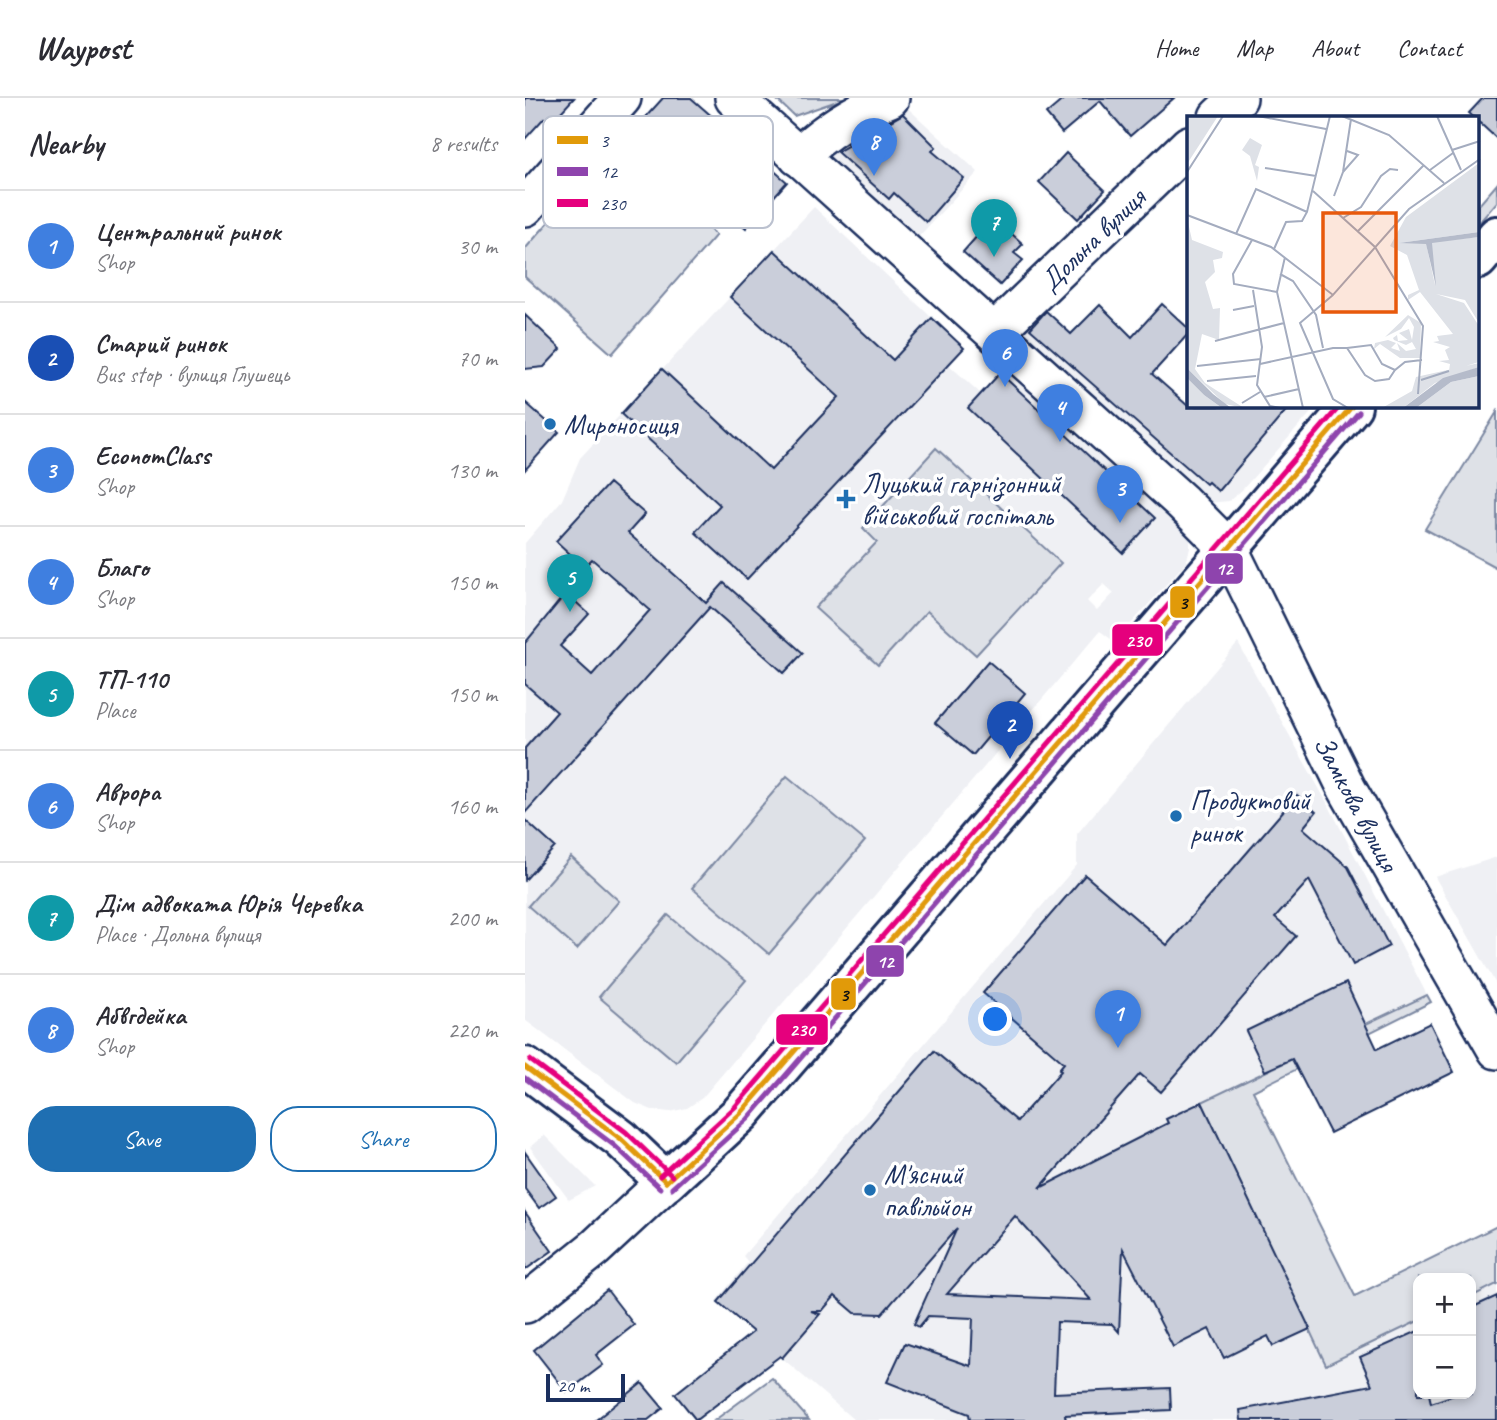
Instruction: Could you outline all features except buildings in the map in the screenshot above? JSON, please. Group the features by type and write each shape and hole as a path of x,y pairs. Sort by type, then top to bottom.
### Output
{"main road":[{"path":"1479,258 1497,236"},
{"path":"525,1067 621,1139 666,1182 741,1113 1350,408"}],"street":[{"path":"606,116 622,98"},
{"name":"Замкова вулиця","path":"734,98 754,116"},
{"path":"798,157 814,142 859,110 890,98"},
{"path":"1219,116 1238,98"},
{"name":"Замкова вулиця","path":"773,134 1182,502 1229,550 1347,789 1497,1050"},
{"name":"Дольна вулиця","path":"997,335 1009,318 1187,147"},
{"path":"525,207 543,187"},
{"path":"525,1304 595,1248 666,1182"}],"shaded area":[{"path":"775,98 846,98 794,116"},
{"path":"901,102 978,172 913,243 824,157 828,148"},
{"path":"1497,184 1497,202 1479,223 1479,205"},
{"path":"814,207 964,348 948,364 980,393 1009,363 1182,516 1190,536 1186,562 1115,642 1100,631 702,1098 687,1108 670,1112 652,1110 635,1103 525,1020 525,543 562,500 580,458","holes":["1104,584 1114,593 1097,611 1087,601"]},
{"path":"544,228 708,228 716,235 612,354 525,277 525,249"},
{"path":"1037,304 1106,364 1187,408 1315,408 1242,490 1229,501 1208,503 1012,333"},
{"path":"1497,412 1497,568 1425,529"},
{"path":"936,448 1061,563 976,655 927,611 878,665 815,608 877,542 863,528"},
{"path":"1238,643 1330,808 1427,995 1202,1102 1326,1364 1413,1323 1413,1399 1476,1399 1476,1294 1497,1284 1497,1420 854,1420 716,1301 748,1262 743,1256 1077,865 1077,834"},
{"path":"787,776 865,841 769,954 692,888"},
{"path":"571,857 619,901 577,949 528,906"},
{"path":"1497,857 1497,986 1435,877"},
{"path":"668,915 746,980 676,1062 599,997"},
{"path":"1427,995 1431,1002 1253,1091 1355,1296 1497,1226 1497,1284 1476,1294 1476,1273 1413,1273 1413,1323 1326,1365 1202,1102"},
{"path":"544,1135 595,1186 569,1200 530,1147"},
{"path":"772,1378 809,1420 715,1420"}],"transit line":[{"name":"230","path":"660,1176 735,1107 1338,408"},
{"name":"3","path":"666,1182 741,1113 1350,408"},
{"name":"12","path":"672,1188 748,1119 1359,412"},
{"name":"230","path":"530,1060 626,1132 672,1176"},
{"name":"3","path":"525,1067 621,1139 666,1182"},
{"name":"12","path":"525,1078 615,1146 660,1188"}],"place":[{"name":"Абвгдейка","path":"874,176"},
{"name":"Дім адвоката Юрія Черевка","path":"994,257"},
{"name":"Аврора","path":"1005,387"},
{"name":"Мироносиця","path":"550,424"},
{"name":"Благо","path":"1060,442"},
{"name":"Луцький гарнізонний військовий госпіталь","path":"846,499"},
{"name":"EconomClass","path":"1120,523"},
{"name":"ТП-110","path":"570,612"},
{"name":"Старий ринок","path":"1010,759"},
{"name":"Продуктовий ринок","path":"1176,816"},
{"name":"Центральний ринок","path":"1118,1048"},
{"name":"М'ясний павільйон","path":"870,1190"}]}
